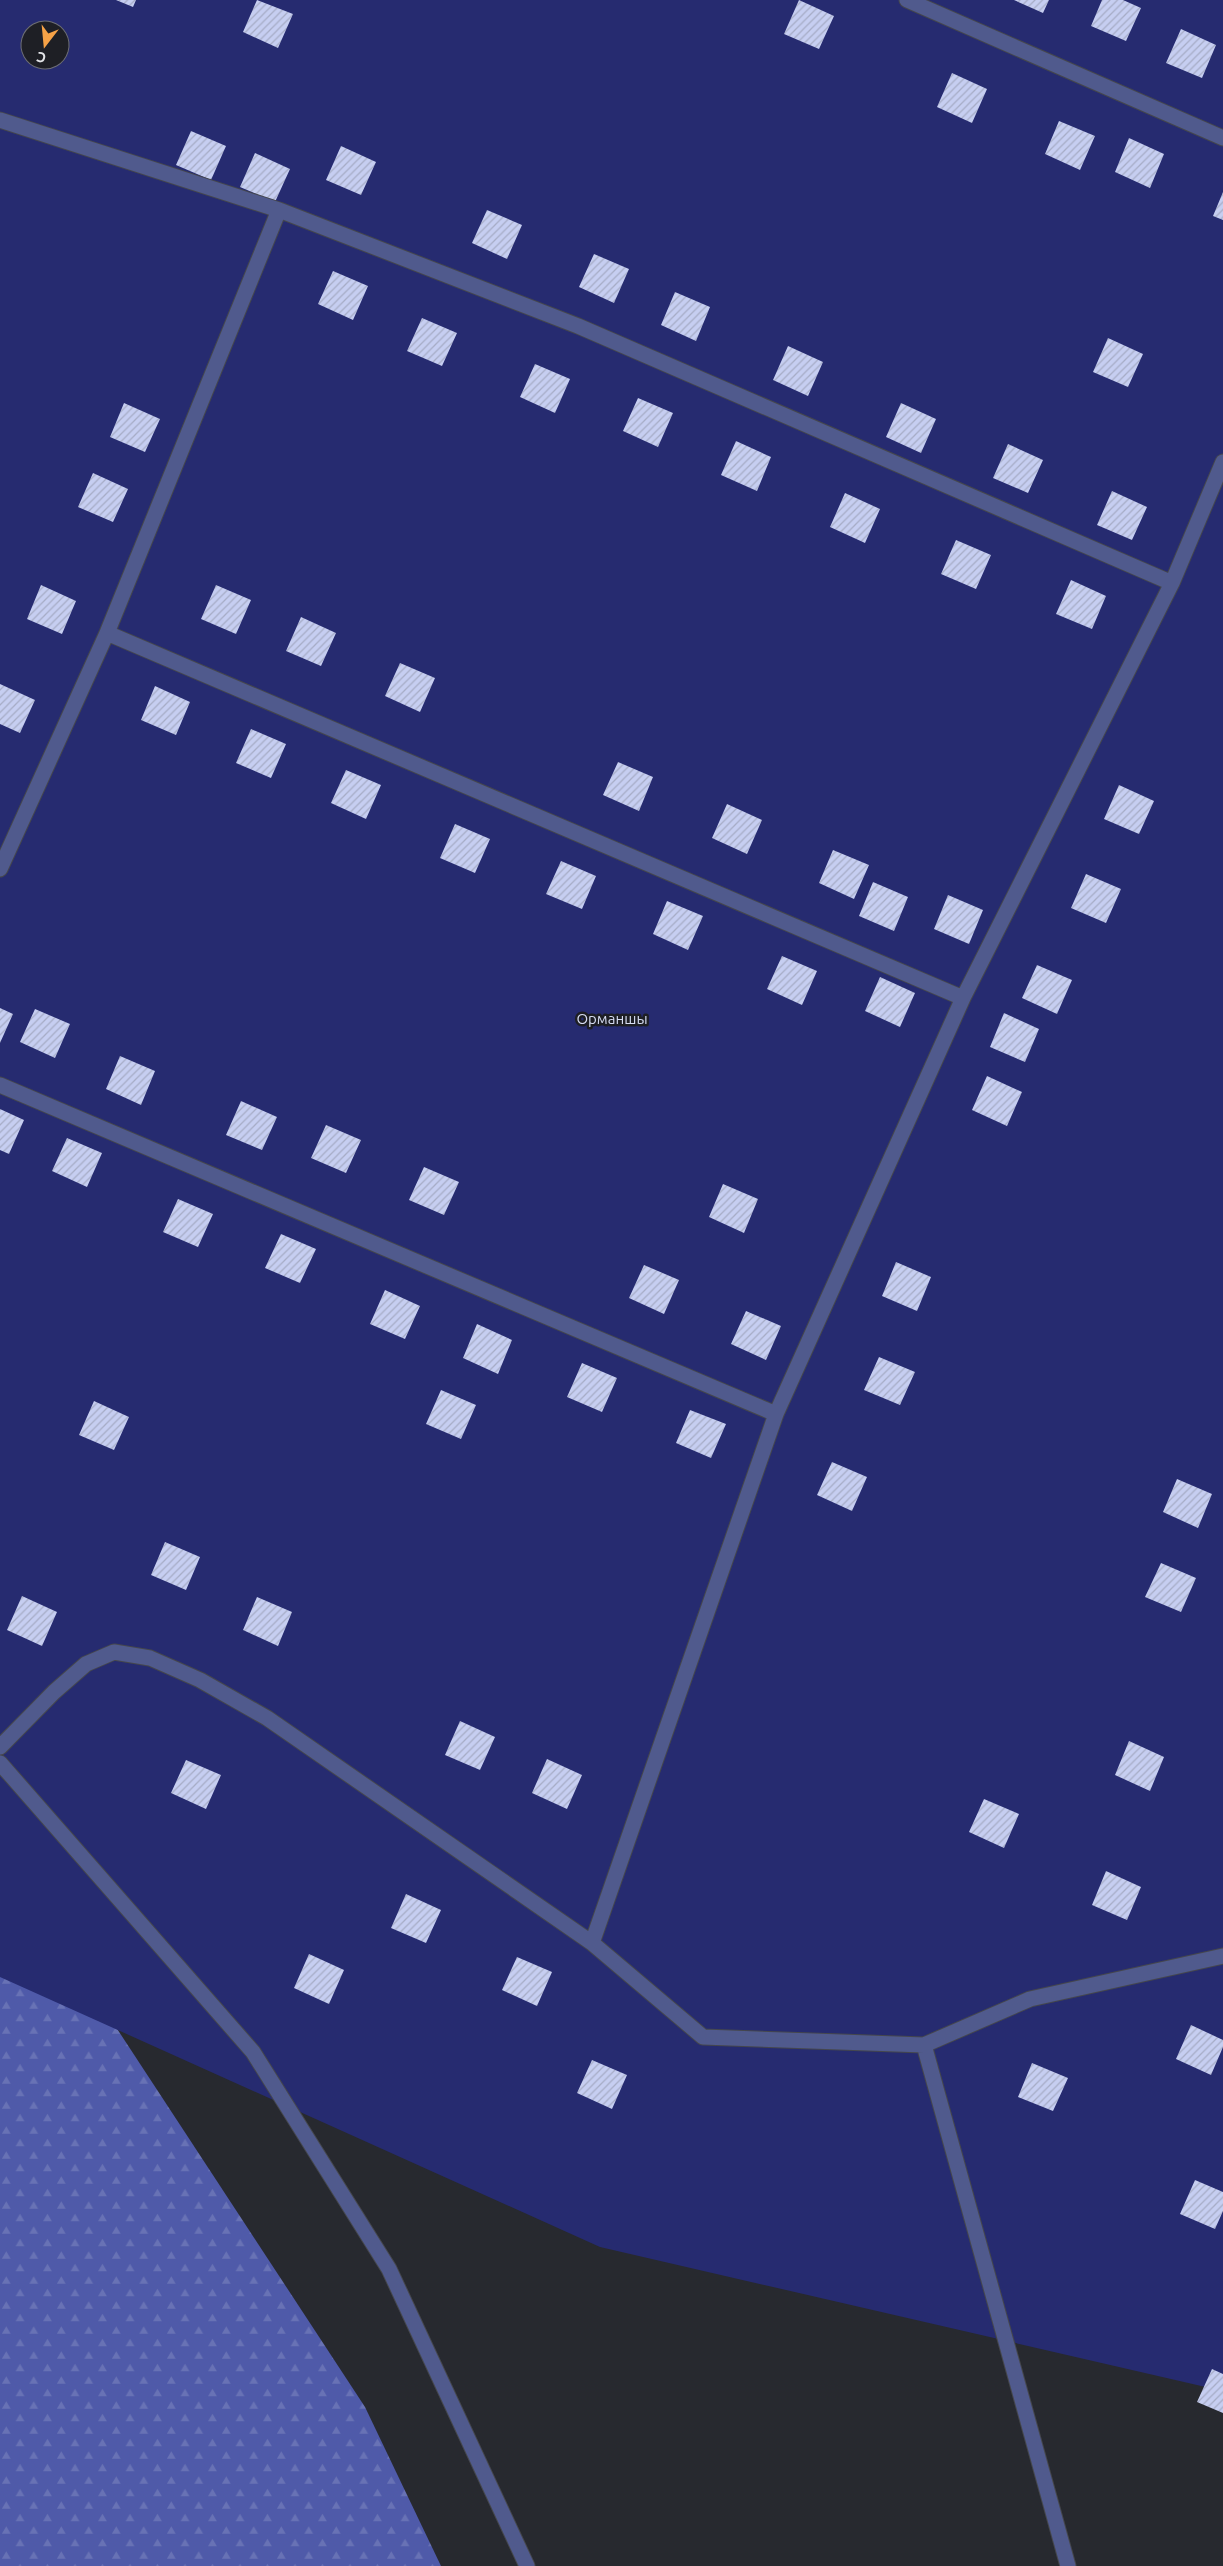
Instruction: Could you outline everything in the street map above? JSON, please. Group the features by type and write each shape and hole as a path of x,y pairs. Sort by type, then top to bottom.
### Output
{"street":[{"path":"907,0 1223,138"},
{"path":"0,120 279,210 578,326 1172,583"},
{"path":"0,869 107,633 279,210"},
{"path":"592,1943 776,1414 963,998 1172,583 1223,462"},
{"path":"107,633 963,998"},
{"path":"0,1085 776,1414"},
{"path":"0,1747 54,1692 86,1664 114,1652 150,1658 200,1680 267,1718 592,1943 704,2037 924,2045 1030,1999 1223,1956"},
{"path":"0,1763 253,2052 389,2269 527,2566"},
{"path":"924,2045 1068,2566"}],"green space":[{"name":"Орманшы","path":"0,0 1223,0 1223,2391 600,2247 0,1977"},
{"path":"0,1933 108,2015 365,2407 441,2566 0,2566"}],"building":[{"path":"116,0 136,0 133,7"},
{"path":"257,0 293,14 278,48 243,32"},
{"path":"799,0 834,16 819,49 784,34"},
{"path":"1014,0 1049,0 1043,13"},
{"path":"1102,0 1123,0 1141,8 1126,41 1091,26"},
{"path":"1181,29 1216,45 1202,78 1166,63"},
{"path":"952,73 987,89 972,123 937,107"},
{"path":"1059,121 1095,136 1080,170 1045,154"},
{"path":"191,131 226,146 211,180 176,165"},
{"path":"1129,138 1164,154 1150,188 1115,172"},
{"path":"341,146 376,162 361,195 326,180"},
{"path":"255,153 290,169 275,202 240,187"},
{"path":"1223,192 1223,220 1213,216"},
{"path":"487,210 522,225 507,259 472,243"},
{"path":"594,254 629,269 614,303 579,287"},
{"path":"333,271 368,286 353,320 318,304"},
{"path":"675,292 710,307 696,341 661,325"},
{"path":"422,318 457,333 442,366 407,351"},
{"path":"1108,338 1143,354 1128,387 1093,372"},
{"path":"788,346 823,362 808,396 773,380"},
{"path":"535,364 570,379 555,413 520,397"},
{"path":"638,398 673,413 658,447 623,431"},
{"path":"124,403 160,419 145,452 110,437"},
{"path":"901,403 936,419 921,453 886,437"},
{"path":"736,441 771,457 757,491 721,475"},
{"path":"1008,444 1043,460 1028,493 993,478"},
{"path":"93,473 128,489 113,522 78,507"},
{"path":"1112,491 1147,507 1132,540 1097,525"},
{"path":"845,493 880,509 865,543 830,527"},
{"path":"956,540 991,555 976,589 941,574"},
{"path":"1071,580 1106,596 1092,629 1056,614"},
{"path":"41,585 76,601 62,634 27,619"},
{"path":"216,585 251,600 236,634 201,619"},
{"path":"301,617 336,633 321,666 286,651"},
{"path":"400,663 435,678 420,712 385,696"},
{"path":"0,684 35,700 20,733 0,724"},
{"path":"155,686 190,702 176,735 141,720"},
{"path":"251,729 286,744 271,778 236,763"},
{"path":"618,762 653,777 639,811 603,795"},
{"path":"346,770 381,785 366,819 331,803"},
{"path":"1119,785 1154,801 1139,834 1104,819"},
{"path":"727,804 762,820 747,854 712,838"},
{"path":"455,824 490,839 475,873 440,858"},
{"path":"833,850 869,865 854,899 819,883"},
{"path":"561,861 596,876 582,909 546,894"},
{"path":"1086,874 1121,889 1106,923 1071,908"},
{"path":"873,882 908,897 894,931 859,916"},
{"path":"948,895 983,910 969,944 934,929"},
{"path":"667,901 703,916 688,950 653,934"},
{"path":"782,956 817,971 802,1005 767,989"},
{"path":"1037,965 1072,980 1057,1014 1022,998"},
{"path":"880,977 915,993 900,1027 865,1011"},
{"path":"0,1008 13,1014 0,1043"},
{"path":"35,1009 70,1024 55,1058 20,1042"},
{"path":"1004,1013 1039,1029 1025,1062 990,1047"},
{"path":"120,1056 155,1071 141,1105 106,1089"},
{"path":"987,1076 1022,1092 1007,1126 972,1110"},
{"path":"241,1101 277,1117 262,1150 226,1135"},
{"path":"0,1109 24,1120 9,1154 0,1150"},
{"path":"326,1125 361,1140 346,1173 311,1158"},
{"path":"67,1138 102,1153 87,1187 52,1171"},
{"path":"424,1167 459,1182 444,1215 409,1200"},
{"path":"723,1184 758,1199 744,1233 709,1217"},
{"path":"178,1199 213,1214 198,1247 163,1232"},
{"path":"281,1234 316,1249 300,1283 265,1268"},
{"path":"896,1262 931,1277 917,1311 882,1296"},
{"path":"644,1265 679,1280 664,1314 629,1298"},
{"path":"385,1290 420,1306 405,1339 370,1324"},
{"path":"746,1311 781,1326 766,1360 731,1344"},
{"path":"477,1324 512,1340 498,1374 463,1358"},
{"path":"879,1357 915,1372 900,1405 864,1390"},
{"path":"582,1363 617,1378 602,1412 567,1397"},
{"path":"441,1390 476,1405 461,1439 426,1424"},
{"path":"94,1401 129,1417 114,1450 79,1435"},
{"path":"690,1410 726,1424 711,1458 676,1443"},
{"path":"832,1462 867,1477 852,1511 817,1495"},
{"path":"1177,1479 1212,1494 1198,1528 1163,1512"},
{"path":"165,1542 200,1557 186,1590 151,1575"},
{"path":"1161,1563 1196,1578 1181,1612 1145,1597"},
{"path":"22,1596 57,1612 42,1646 7,1630"},
{"path":"257,1597 292,1612 278,1646 243,1630"},
{"path":"460,1721 495,1737 480,1770 445,1755"},
{"path":"1129,1741 1164,1757 1150,1791 1115,1775"},
{"path":"547,1759 582,1775 567,1809 532,1793"},
{"path":"186,1760 221,1775 206,1809 171,1793"},
{"path":"984,1799 1019,1814 1004,1848 969,1832"},
{"path":"1106,1871 1141,1887 1127,1920 1092,1905"},
{"path":"406,1894 441,1910 426,1943 391,1928"},
{"path":"309,1954 344,1970 329,2004 294,1988"},
{"path":"517,1957 552,1972 537,2006 502,1990"},
{"path":"1191,2025 1223,2040 1223,2047 1211,2075 1176,2059"},
{"path":"592,2060 627,2075 612,2109 577,2093"},
{"path":"1032,2063 1068,2078 1053,2111 1018,2097"},
{"path":"1195,2180 1223,2192 1223,2211 1215,2229 1180,2214"},
{"path":"1212,2369 1223,2374 1223,2413 1197,2402"}]}
